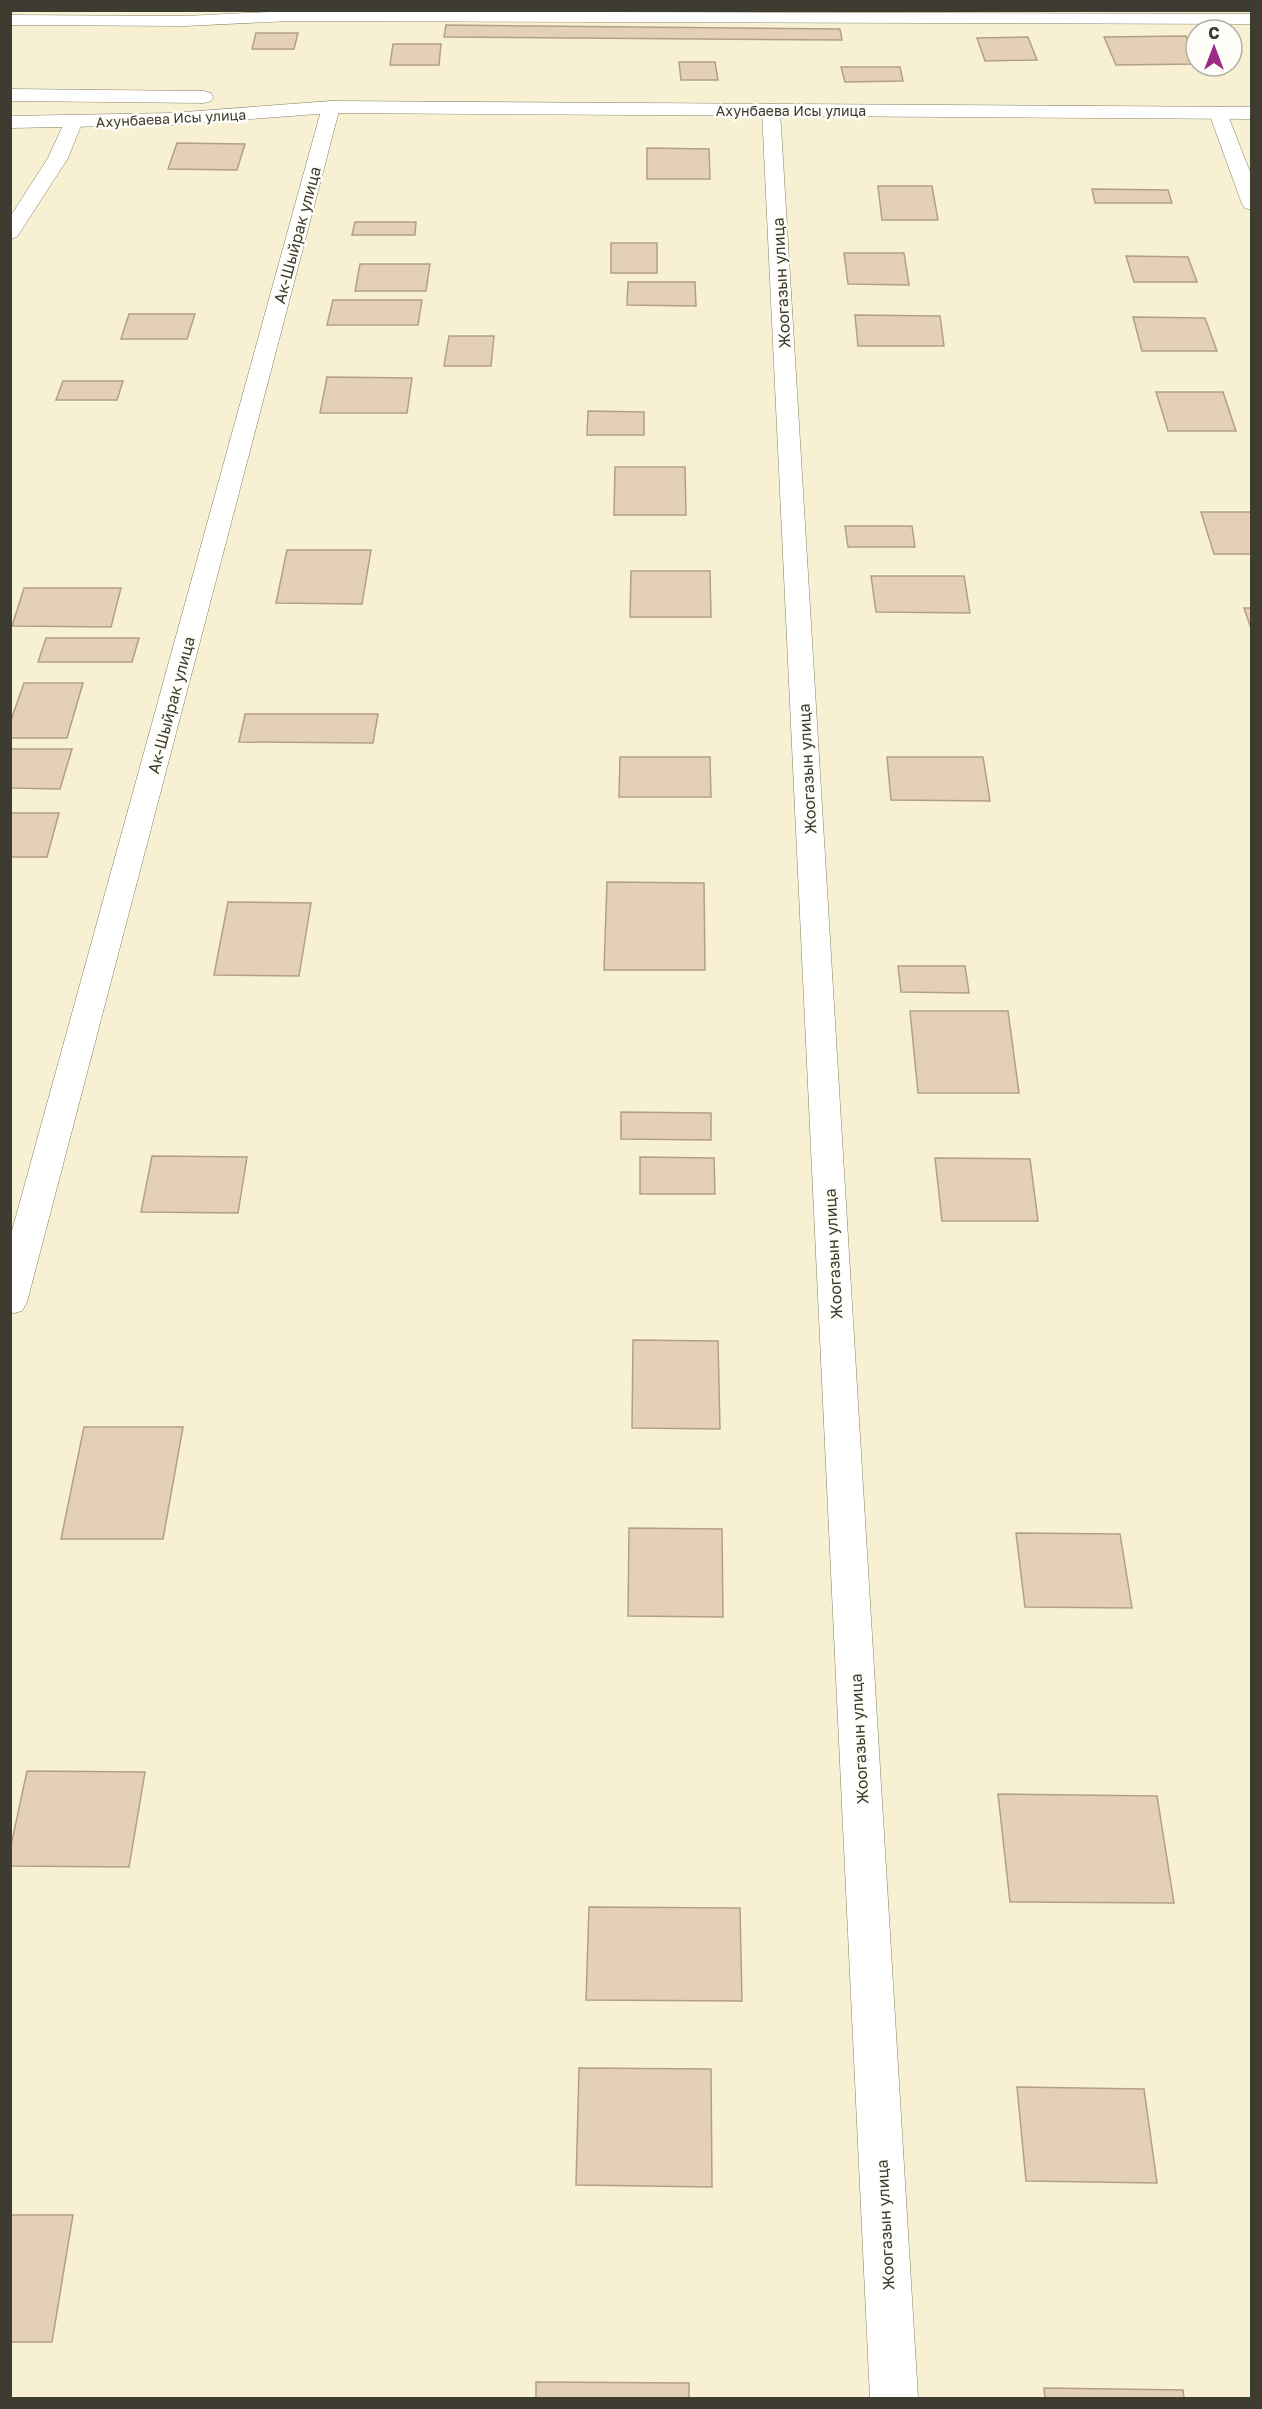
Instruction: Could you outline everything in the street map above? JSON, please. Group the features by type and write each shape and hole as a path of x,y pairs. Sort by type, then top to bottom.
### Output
{"street":[{"path":"10,20 185,21 290,16 642,15 1048,15 1251,19"},
{"name":"Ахунбаева Исы улица","path":"10,95 243,98 331,107 1251,113"},
{"name":"Ахунбаева Исы улица","path":"10,122 73,123 241,116 331,107"},
{"name":"Ак-Шыйрак улица","path":"10,1302 331,107"},
{"name":"Жоогазын улица","path":"771,110 894,2398"},
{"path":"1218,113 1251,204"},
{"path":"10,233 53,168 73,123"}],"building":[{"path":"446,25 840,29 842,40 444,37"},
{"path":"256,33 298,33 294,49 252,49"},
{"path":"1184,36 1184,64 1116,65 1104,37"},
{"path":"1028,37 1037,60 985,61 977,38"},
{"path":"393,44 441,44 439,65 390,65"},
{"path":"679,62 715,62 718,80 681,80"},
{"path":"841,67 900,67 903,81 845,82"},
{"path":"177,143 245,144 237,170 168,169"},
{"path":"647,148 709,149 710,179 647,179"},
{"path":"878,186 932,186 938,220 882,220"},
{"path":"1092,189 1168,190 1172,203 1095,203"},
{"path":"355,222 416,222 415,235 352,235"},
{"path":"611,243 657,243 657,273 611,273"},
{"path":"844,253 904,253 909,285 848,284"},
{"path":"1126,256 1188,257 1197,282 1134,282"},
{"path":"360,264 430,264 426,291 355,291"},
{"path":"628,282 695,282 696,306 627,305"},
{"path":"333,300 422,300 418,325 327,325"},
{"path":"129,314 195,314 187,339 121,339"},
{"path":"855,315 940,316 944,346 858,346"},
{"path":"1133,317 1205,318 1217,351 1142,351"},
{"path":"449,336 494,336 491,366 444,366"},
{"path":"327,377 412,378 407,413 320,413"},
{"path":"63,381 123,381 117,400 56,400"},
{"path":"1156,392 1223,392 1236,431 1168,431"},
{"path":"588,411 644,412 644,435 587,435"},
{"path":"615,467 685,467 686,515 614,515"},
{"path":"1201,512 1252,512 1252,554 1214,554"},
{"path":"845,526 912,526 915,547 848,547"},
{"path":"287,550 371,550 362,604 276,603"},
{"path":"631,571 710,571 711,617 630,617"},
{"path":"871,576 964,576 970,613 876,612"},
{"path":"24,588 121,588 111,627 12,626"},
{"path":"1244,608 1252,608 1252,631"},
{"path":"46,638 139,638 132,662 38,662"},
{"path":"24,683 83,683 67,738 10,738 10,723"},
{"path":"245,714 378,714 373,743 239,742"},
{"path":"10,749 72,749 60,789 10,788"},
{"path":"620,757 710,757 711,797 619,797"},
{"path":"887,757 983,757 990,801 891,800"},
{"path":"10,813 59,813 47,857 10,857"},
{"path":"607,882 704,883 705,970 604,970"},
{"path":"228,902 311,903 299,976 214,975"},
{"path":"898,966 965,966 969,993 901,992"},
{"path":"910,1011 1008,1011 1019,1093 918,1093"},
{"path":"621,1112 711,1113 711,1140 621,1139"},
{"path":"152,1156 247,1157 238,1213 141,1212"},
{"path":"640,1157 714,1158 715,1194 640,1194"},
{"path":"935,1158 1030,1159 1038,1221 942,1221"},
{"path":"633,1340 718,1341 720,1429 632,1428"},
{"path":"84,1427 183,1427 163,1539 61,1539"},
{"path":"629,1528 722,1529 723,1617 628,1616"},
{"path":"1016,1533 1120,1534 1132,1608 1025,1607"},
{"path":"27,1771 145,1772 129,1867 10,1866 10,1850"},
{"path":"998,1794 1157,1796 1174,1903 1010,1902"},
{"path":"589,1907 740,1908 742,2001 586,2000"},
{"path":"579,2068 711,2069 712,2187 576,2185"},
{"path":"1017,2087 1144,2089 1157,2183 1026,2181"},
{"path":"10,2215 73,2215 52,2342 10,2342"},
{"path":"536,2382 689,2383 689,2398 536,2398"},
{"path":"1044,2388 1183,2390 1184,2398 1045,2398"}]}
